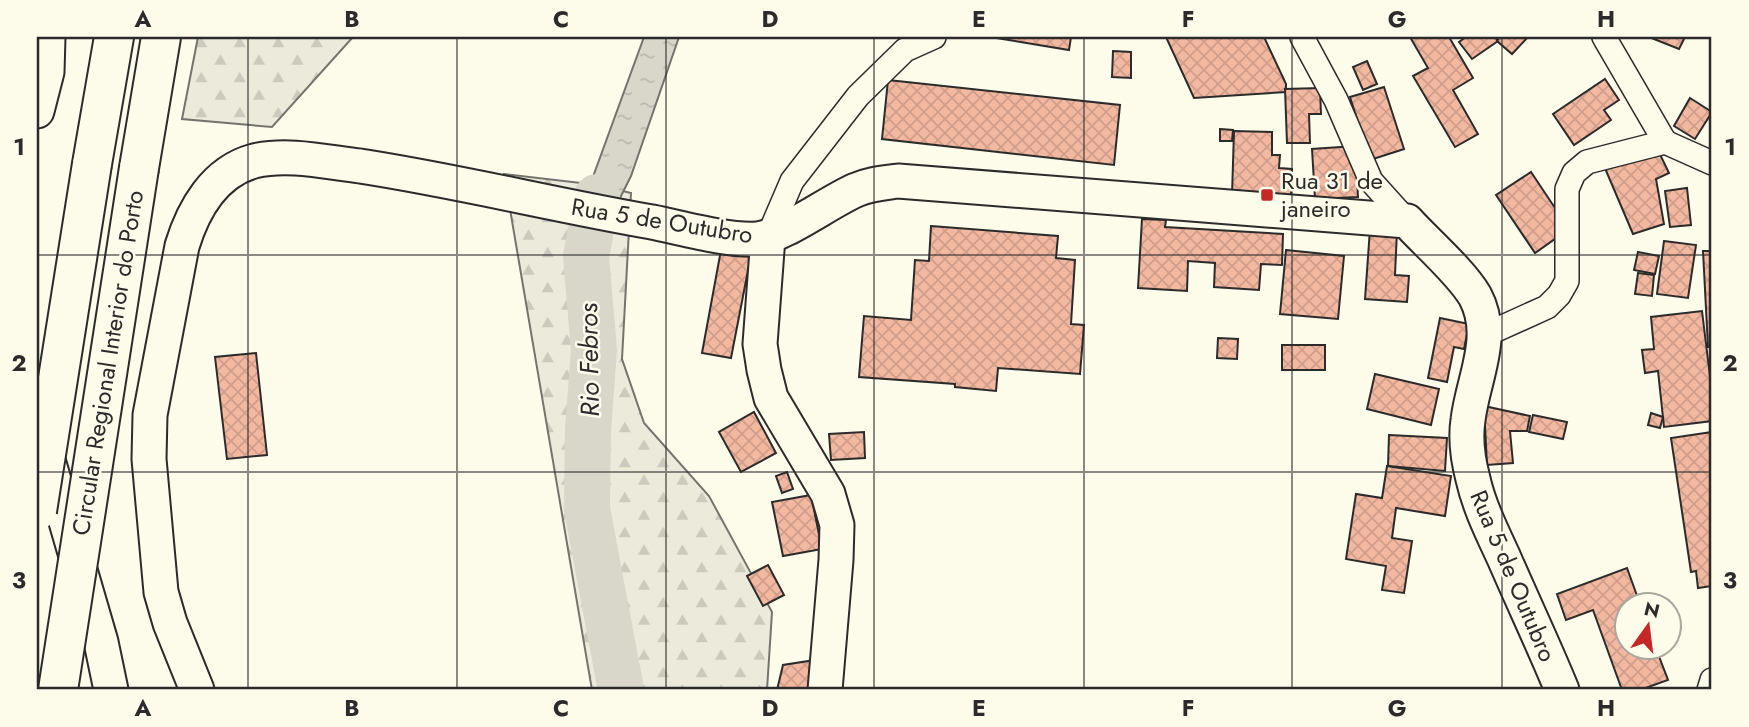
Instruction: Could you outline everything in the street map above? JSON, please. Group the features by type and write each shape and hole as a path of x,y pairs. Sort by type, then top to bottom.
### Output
{"highway":[{"name":"Circular Regional Interior do Porto","path":"37,511 114,37"},
{"name":"Circular Regional Interior do Porto","path":"58,690 161,37"}],"street":[{"path":"37,111 47,72 48,37"},
{"path":"825,690 837,525 828,494 771,398 764,370 760,344 768,237 792,181 858,96 905,50 934,37"},
{"path":"1302,37 1336,100 1371,181 1407,221"},
{"path":"1604,37 1665,142 1712,163"},
{"path":"1485,335 1547,307 1559,295 1567,281 1567,189 1574,173 1587,162 1665,142"},
{"name":"Rua 5 de Outubro","path":"197,690 160,592 148,444 150,415 182,246 189,222 202,201 233,171 253,162 277,158 305,159 396,172 618,216 757,239 768,237 856,190 898,181 1407,221 1474,294 1481,309 1484,350 1468,421 1467,446 1473,480 1484,514 1562,690"},
{"path":"37,420 101,642 111,690"},
{"path":"1709,690 1712,680"}],"green space":[{"path":"198,37 353,37 272,127 182,119"},
{"path":"504,174 598,185 631,193 622,359 644,423 709,496 772,612 767,690 592,690"}],"water":[{"path":"644,37 679,37 631,176 595,248 586,257 581,249 590,185"}],"building":[{"path":"990,37 1071,37 1069,50"},
{"path":"1166,37 1264,37 1286,84 1286,92 1194,98"},
{"path":"1410,37 1449,37 1473,78 1453,90 1478,134 1455,147 1413,76 1428,68"},
{"path":"1466,37 1495,37 1498,41 1472,59 1459,42"},
{"path":"1500,37 1528,37 1512,54 1497,41"},
{"path":"1649,37 1685,37 1679,49"},
{"path":"1113,51 1131,52 1131,78 1112,77"},
{"path":"1367,61 1377,84 1363,90 1353,67"},
{"path":"1605,79 1619,100 1604,110 1611,120 1574,145 1553,114"},
{"path":"888,80 1120,105 1114,165 882,139"},
{"path":"1384,87 1404,149 1370,160 1350,97"},
{"path":"1320,88 1321,114 1309,114 1310,143 1287,143 1285,89"},
{"path":"1690,98 1712,112 1695,139 1674,126"},
{"path":"1220,129 1233,130 1232,141 1220,141"},
{"path":"1234,131 1272,132 1272,155 1280,155 1279,168 1292,169 1291,196 1232,195"},
{"path":"1655,144 1669,173 1656,179 1664,224 1633,234 1601,159"},
{"path":"1355,146 1358,197 1315,199 1312,149"},
{"path":"1531,172 1569,229 1535,253 1496,195"},
{"path":"1687,188 1691,225 1670,227 1665,191"},
{"path":"1142,219 1166,220 1165,227 1283,234 1282,265 1261,264 1259,290 1214,287 1215,263 1188,261 1187,291 1138,288"},
{"path":"931,226 1058,236 1056,258 1075,260 1071,324 1084,325 1080,374 998,368 996,391 955,387 955,384 859,377 864,316 911,320 915,260 929,261"},
{"path":"1370,229 1397,231 1395,275 1409,276 1407,302 1365,299"},
{"path":"1664,241 1696,245 1688,298 1657,294"},
{"path":"721,250 751,255 731,358 702,353"},
{"path":"1286,250 1344,256 1338,319 1280,314"},
{"path":"1703,251 1712,251 1712,347 1708,347"},
{"path":"1638,252 1659,256 1655,274 1634,270"},
{"path":"1638,273 1654,275 1652,296 1635,294"},
{"path":"1702,311 1712,393 1712,421 1664,427 1658,371 1645,373 1642,350 1654,349 1651,317"},
{"path":"1440,318 1469,324 1464,349 1454,347 1447,382 1428,378"},
{"path":"1218,338 1238,339 1237,359 1217,358"},
{"path":"1282,345 1325,345 1325,370 1282,370"},
{"path":"256,353 267,455 227,459 215,357"},
{"path":"1375,374 1439,389 1431,425 1367,409"},
{"path":"1484,406 1530,416 1527,431 1510,431 1513,463 1487,465"},
{"path":"754,412 776,453 741,472 719,432"},
{"path":"1651,413 1663,417 1660,428 1648,425"},
{"path":"1533,415 1567,422 1563,439 1529,432"},
{"path":"864,432 865,458 831,460 829,434"},
{"path":"1712,432 1712,586 1698,588 1696,571 1691,572 1671,438"},
{"path":"1389,435 1447,438 1445,471 1388,466"},
{"path":"1387,466 1451,476 1445,516 1396,508 1392,538 1412,541 1404,593 1382,590 1386,566 1346,559 1356,494 1382,498"},
{"path":"787,472 793,489 782,493 776,476"},
{"path":"811,495 822,549 783,556 772,502"},
{"path":"768,565 784,595 763,606 747,576"},
{"path":"1627,568 1635,590 1612,590 1612,660 1660,660 1668,680 1640,690 1622,690 1593,610 1566,620 1557,594"},
{"path":"815,660 813,690 777,690 783,665"}],"waterway":[{"name":"Rio Febros","path":"597,197 586,257 594,350 588,429 587,509 621,690"}],"place":[{"name":"Rua 31 de janeiro","path":"1267,195"}]}
